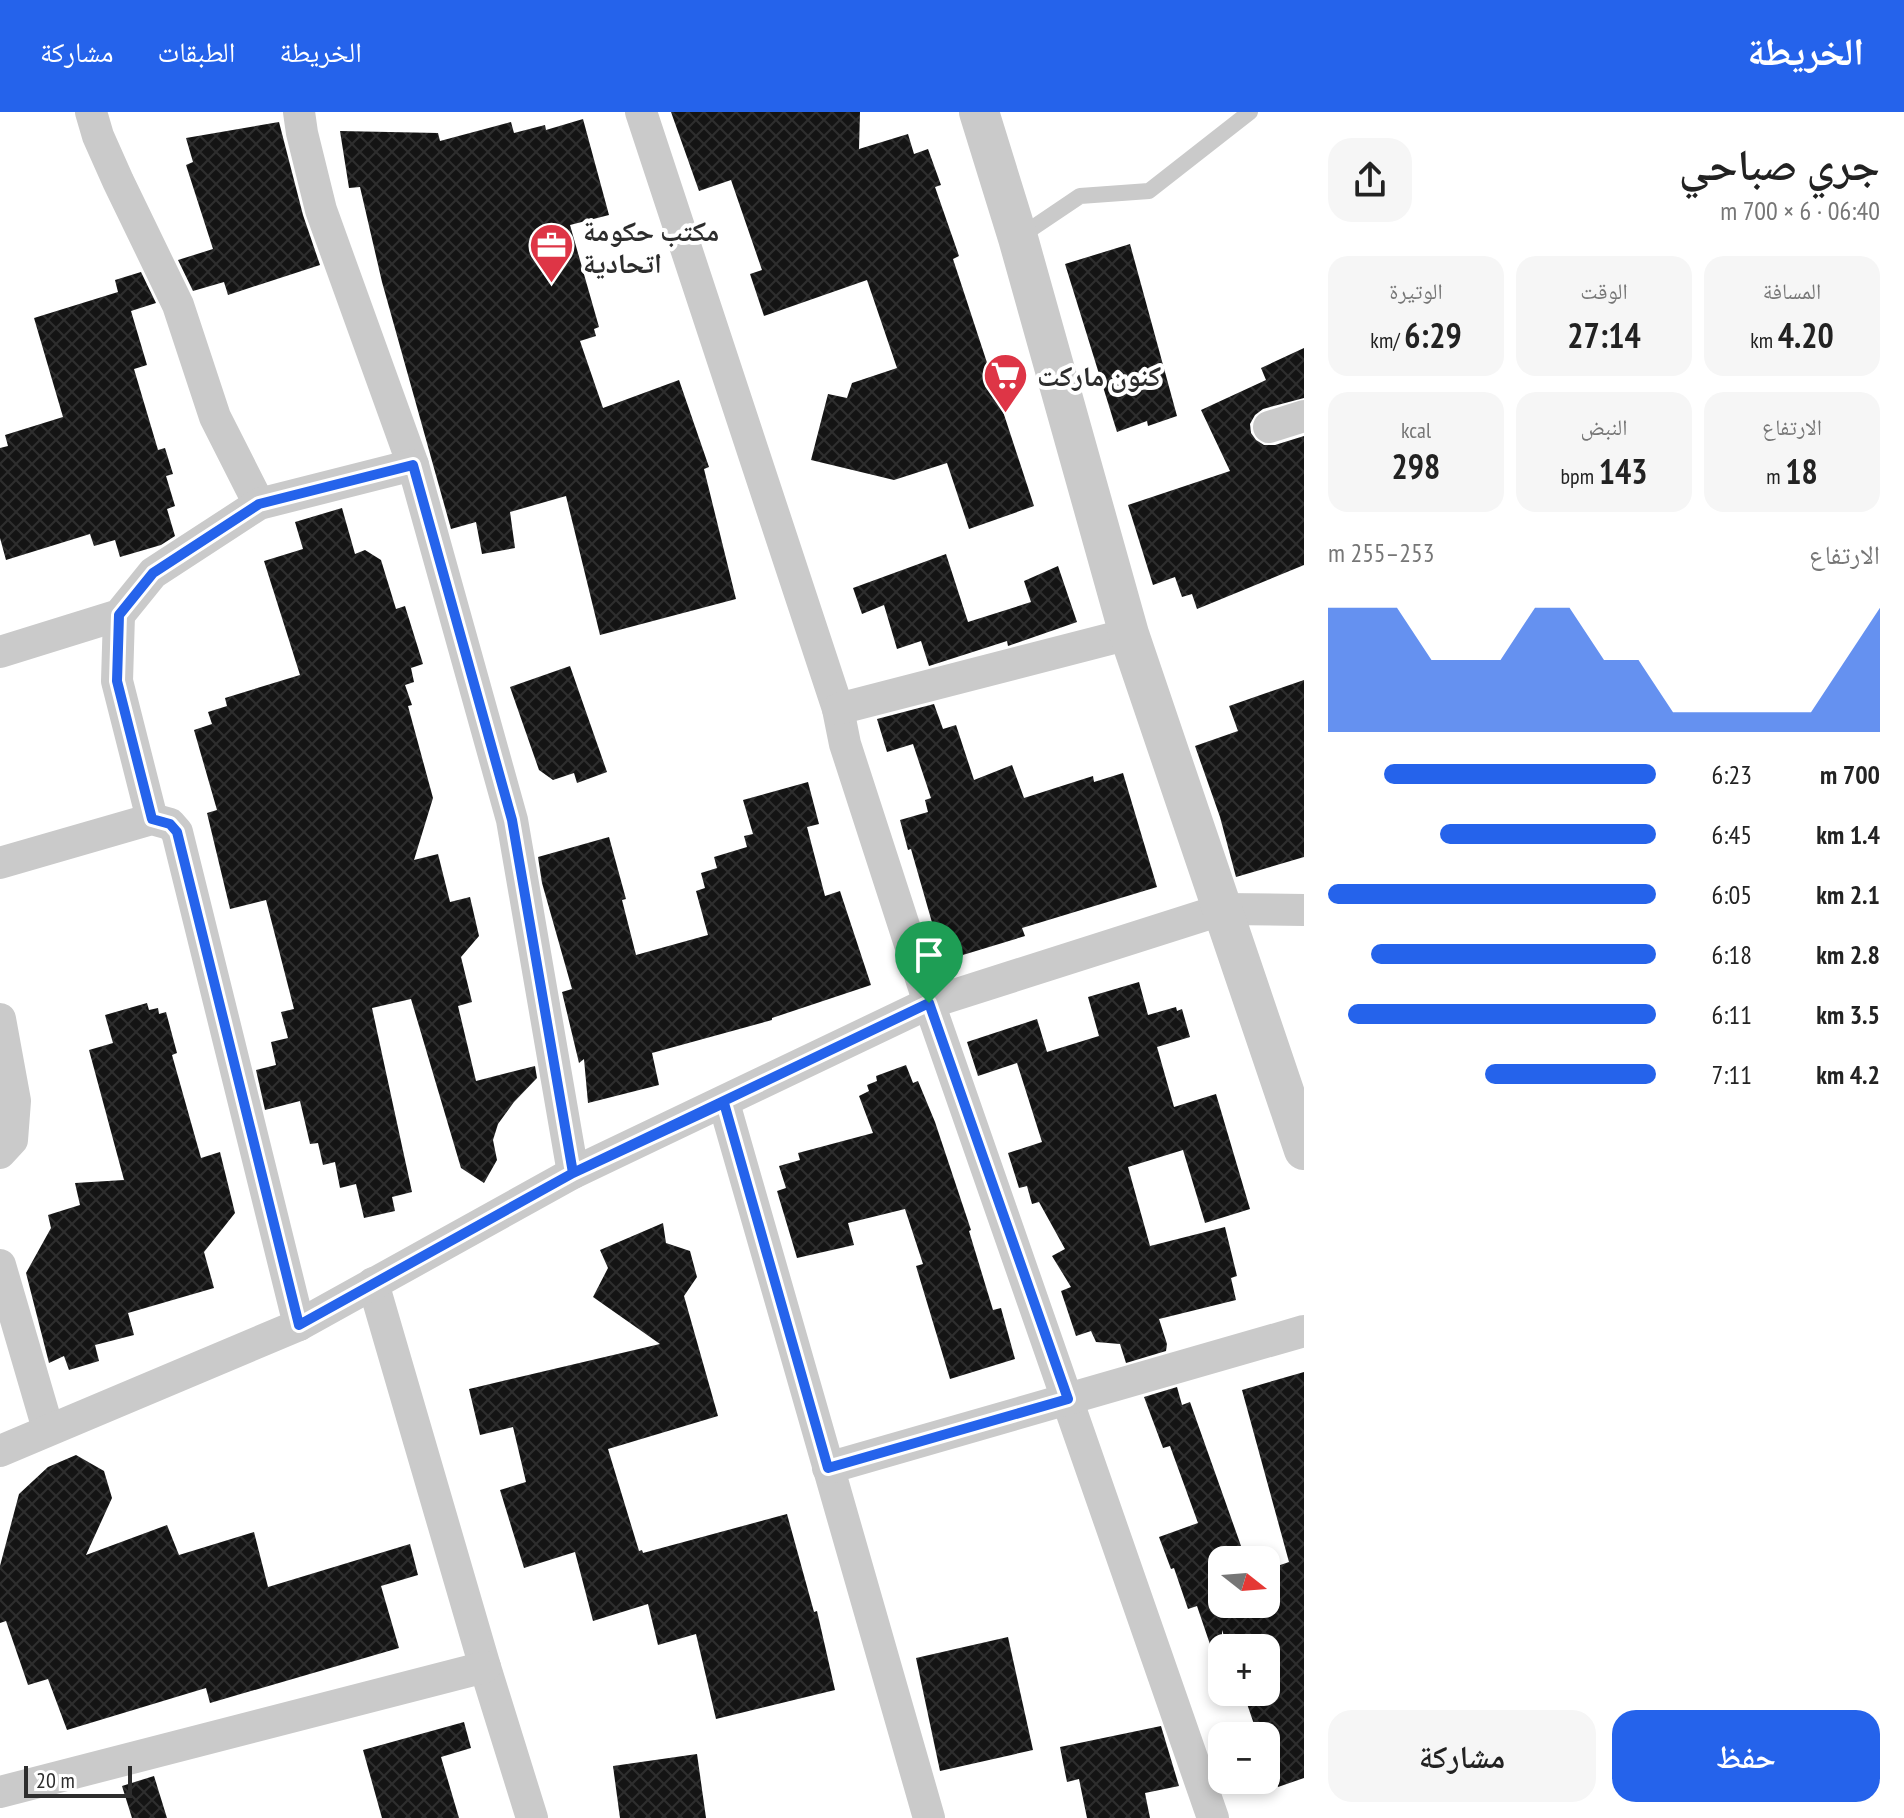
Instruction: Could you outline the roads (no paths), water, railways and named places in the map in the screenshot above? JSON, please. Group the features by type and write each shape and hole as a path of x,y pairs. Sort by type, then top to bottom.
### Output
{"street":[{"path":"91,112 118,181 178,305 215,417 259,504"},
{"path":"299,112 321,210 413,465 512,820 573,1173"},
{"path":"641,112 838,709 845,744 929,1003 1213,1818"},
{"path":"979,112 1018,238 1129,634 1304,1150"},
{"path":"1269,427 1304,416"},
{"path":"0,652 119,615 153,573 259,504 413,465"},
{"path":"119,615 117,681 152,819"},
{"path":"838,709 1129,634"},
{"path":"0,863 152,819 170,824 177,832 299,1325"},
{"path":"0,1451 299,1325 573,1173 929,1003 1224,909 1304,910"},
{"path":"0,1019 15,1101 12,1140 0,1153"},
{"path":"724,1103 929,1818"},
{"path":"0,1265 48,1429"},
{"path":"373,1283 532,1818"},
{"path":"828,1468 1304,1331"},
{"path":"0,1792 485,1667"}],"lane":[{"path":"1018,238 1080,196 1149,191 1250,112"}],"place":[{"name":"مكتب حكومة اتحادية","path":"552,285"},
{"name":"كنون ماركت","path":"1006,414"}]}
